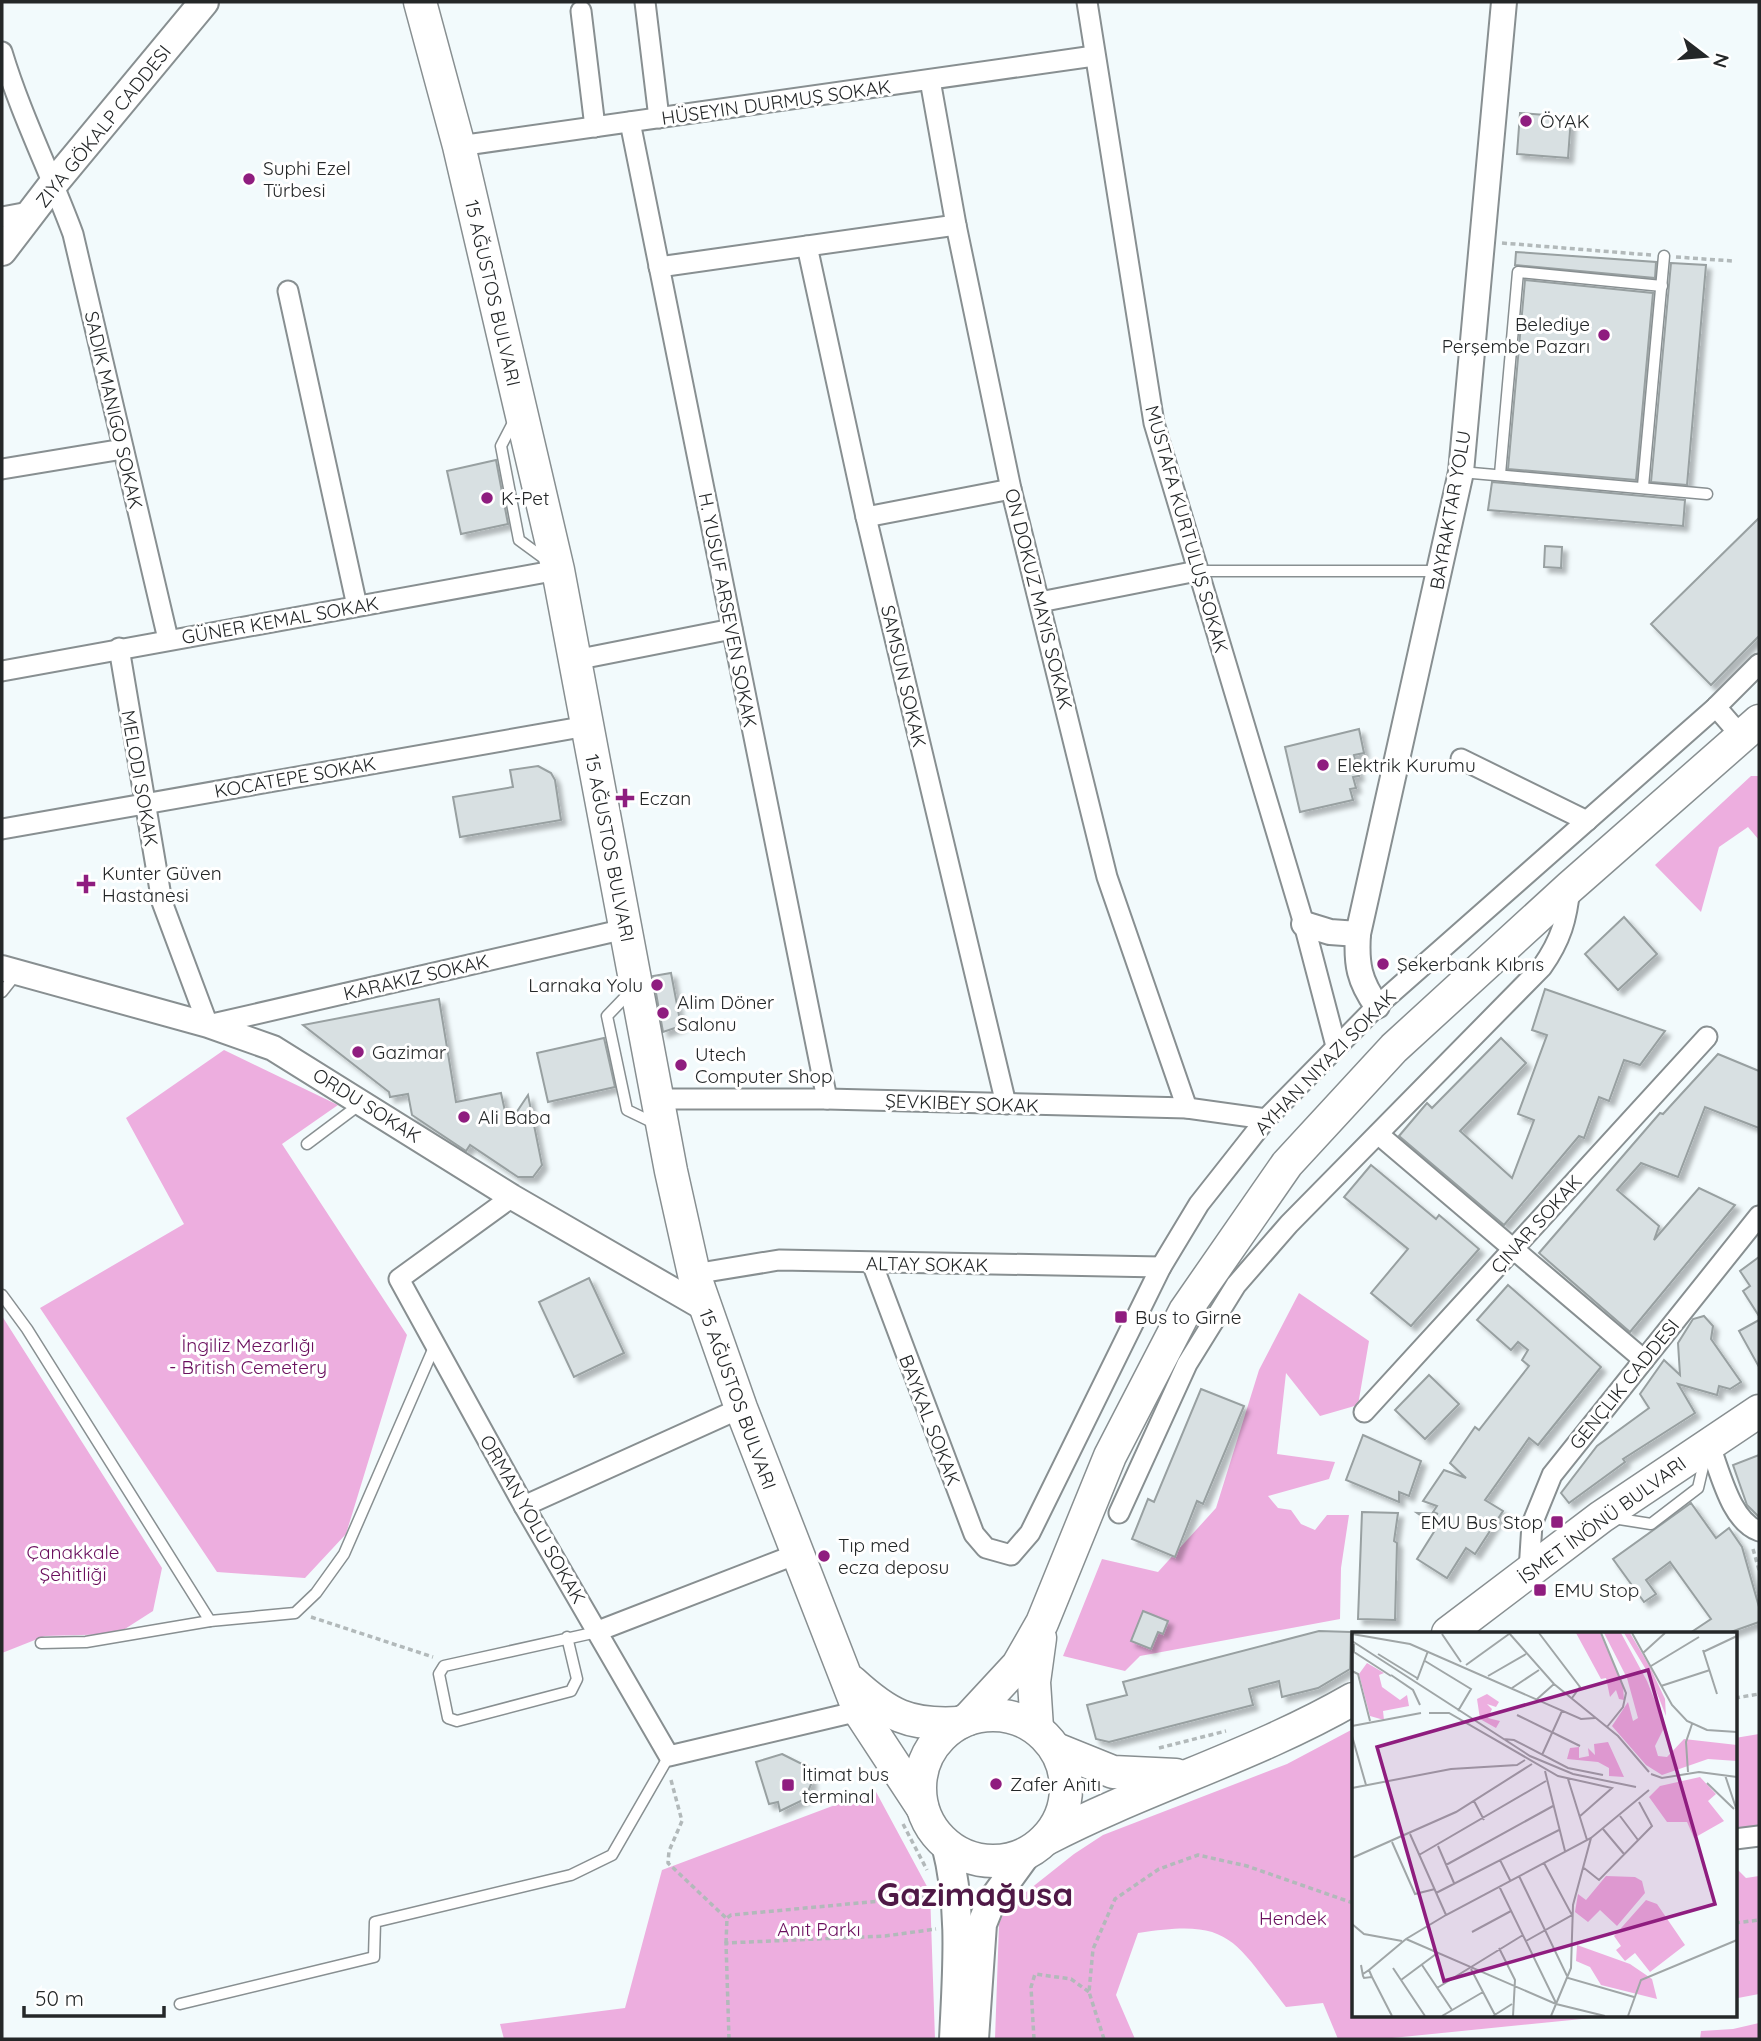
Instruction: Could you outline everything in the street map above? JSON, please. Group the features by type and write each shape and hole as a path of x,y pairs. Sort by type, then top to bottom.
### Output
{"main road":[{"name":"ZIYA GÖKALP CADDESI","path":"2,251 54,183 204,2"},
{"name":"15 AĞUSTOS BULVARI","path":"420,2 459,146 558,570 660,1113 694,1274 741,1408 859,1711 922,1807"},
{"path":"1352,1700 1304,1728 1103,1810 1010,1860 976,1860 946,1844 935,1834 922,1807 921,1774 926,1759 940,1738 963,1721 1012,1674 1042,1623 1110,1456 1185,1311 1287,1164 1394,1048 1570,887 1751,729"},
{"path":"1449,1632 1601,1517 1759,1411"},
{"path":"974,2039 982,1924 990,1904 1036,1847 1056,1827 1066,1796 1063,1764 1046,1739 1034,1682 1042,1623"},
{"name":"15 AĞUSTOS BULVARI","path":"848,1678 868,1697 901,1718 932,1725 963,1721"},
{"path":"963,1721 1003,1715 1113,1772 1184,1776"},
{"path":"946,1844 957,1894 959,1925 954,2039"}],"street":[{"path":"645,2 659,118"},
{"name":"MUSTAFA KURTULUŞ SOKAK","path":"1087,2 1154,424 1304,924 1336,1046"},
{"name":"BAYRAKTAR YOLU","path":"1377,1006 1363,986 1356,965 1358,934 1461,472 1504,2"},
{"path":"581,11 596,127"},
{"path":"2,52 18,105 54,183 73,234 168,639"},
{"name":"HÜSEYIN DURMUŞ SOKAK","path":"459,146 1094,56"},
{"path":"930,80 956,225 1011,489 1107,877 1187,1108"},
{"name":"H. YUSUF ARSEVEN SOKAK","path":"630,122 827,1098"},
{"path":"2,217 34,211"},
{"path":"659,267 956,225"},
{"name":"SAMSUN SOKAK","path":"807,246 866,517 1006,1104"},
{"path":"288,291 357,606"},
{"path":"2,469 123,449"},
{"path":"866,517 1011,489"},
{"name":"GÜNER KEMAL SOKAK","path":"2,671 558,570"},
{"path":"1040,602 1197,571"},
{"path":"575,660 732,629"},
{"name":"MELODI SOKAK","path":"119,648 143,803 162,902 208,1025"},
{"name":"AYHAN NIYAZI SOKAK","path":"1011,1555 1030,1533 1161,1267 1199,1204 1266,1119 1377,1006 1716,708 1759,664"},
{"path":"1716,708 1751,729"},
{"name":"KOCATEPE SOKAK","path":"2,829 587,726"},
{"path":"1461,759 1587,821"},
{"path":"1119,1513 1187,1364 1236,1285 1289,1224 1542,967 1558,944 1566,922 1570,887"},
{"path":"1304,924 1330,932 1358,934"},
{"path":"208,1025 625,929"},
{"name":"ORDU SOKAK","path":"10,970 208,1025 274,1048 512,1197 704,1308"},
{"path":"1364,1412 1707,1037"},
{"name":"ŞEVKIBEY SOKAK","path":"660,1113 827,1098 1187,1108 1266,1119"},
{"path":"1378,1134 1644,1360"},
{"name":"ORMAN YOLU SOKAK","path":"512,1197 399,1279 668,1759"},
{"name":"GENÇLIK CADDESI","path":"1529,1571 1532,1524 1552,1475 1759,1216"},
{"name":"ALTAY SOKAK","path":"694,1274 779,1260 1161,1267"},
{"name":"BAYKAL SOKAK","path":"872,1263 974,1534 986,1549 1011,1555"},
{"path":"524,1506 741,1408"},
{"path":"1709,1444 1735,1507 1744,1522 1759,1531"},
{"path":"598,1631 797,1555"},
{"path":"668,1759 859,1711"},
{"path":"1736,1839 1759,1836"}],"lane":[{"path":"1643,486 1664,256"},
{"path":"1500,474 1518,272 1662,286"},
{"path":"1461,472 1643,486 1707,494"},
{"path":"1197,571 1440,571"},
{"path":"2,992 10,970"},
{"path":"307,1144 362,1102"},
{"path":"2,1295 27,1329 210,1620"},
{"path":"41,1643 86,1642 210,1620 295,1613 316,1593 344,1554 435,1345"},
{"path":"567,1637 577,1679 571,1691 457,1721 448,1717 439,1674 444,1666 567,1637 598,1631"},
{"path":"180,2004 374,1957 375,1922 570,1875 612,1855 668,1759"}],"path":[{"path":"1482,241 1733,261"},
{"path":"295,1613 425,1652 444,1666"},
{"path":"1736,1698 1759,1694"},
{"path":"1157,1748 1235,1729"},
{"path":"668,1759 682,1821 668,1851 668,1863 727,1918 729,2039"},
{"path":"1104,2039 1089,1992 1093,1949 1115,1899 1159,1869 1198,1855 1247,1866 1352,1903"},
{"path":"727,1918 731,1915 938,1895"},
{"path":"1736,1923 1759,1920"},
{"path":"726,1943 885,1936 959,1925"},
{"path":"1034,2039 1031,1987 1035,1975 1072,1979 1089,1992"}],"green space":[{"path":"1751,776 1759,776 1759,840 1748,827 1719,847 1701,912 1655,865"},
{"name":"İngiliz Mezarlığı - British Cemetery","path":"224,1050 338,1105 282,1144 407,1335 346,1534 305,1578 217,1572 40,1308 184,1224 126,1118"},
{"path":"1299,1293 1369,1341 1358,1405 1320,1416 1286,1373 1277,1454 1335,1462 1329,1479 1268,1496 1278,1508 1291,1510 1301,1524 1315,1530 1327,1515 1349,1515 1341,1568 1340,1619 1140,1656 1125,1671 1063,1656 1102,1559 1158,1572 1216,1508 1259,1370"},
{"name":"Çanakkale Şehitliği","path":"2,1316 162,1568 153,1611 117,1634 45,1636 2,1653"},
{"name":"Hendek","path":"1352,1730 1352,2016 1612,2016 1382,2039 1338,2039 1323,2003 1286,2007 1254,1965 1227,1939 1212,1932 1169,1929 1138,1933 1116,1995 1135,2039 995,2039 999,1924 1006,1908 1074,1854 1103,1835 1287,1764"},
{"path":"1759,1734 1759,1830 1736,1834 1736,1738"},
{"name":"Anıt Parkı","path":"875,1790 930,1892 935,2039 504,2039 500,2024 625,2008 662,1870"},
{"path":"1736,1868 1746,1878 1759,1876 1759,1994 1738,1998"},
{"path":"1759,2023 1759,2039 1700,2039 1701,2031 1733,2029"}],"building":[{"path":"1520,113 1571,117 1568,158 1517,154"},
{"path":"1516,252 1656,262 1655,278 1515,265"},
{"path":"1671,263 1706,265 1687,485 1651,482"},
{"path":"1525,280 1653,293 1636,480 1508,469"},
{"path":"496,460 508,524 461,534 447,471"},
{"path":"1492,482 1685,500 1683,526 1488,510"},
{"path":"1759,518 1759,636 1711,685 1651,624"},
{"path":"1545,546 1562,547 1561,568 1544,567"},
{"name":"Elektrik Kurumu","path":"1359,729 1364,753 1354,755 1359,776 1353,777 1356,788 1350,789 1353,800 1300,812 1285,747"},
{"path":"538,766 551,773 555,780 561,820 460,837 453,797 513,787 510,770"},
{"path":"1624,917 1657,954 1618,990 1585,954"},
{"path":"671,973 681,1026 663,1032 653,976"},
{"path":"1545,989 1665,1031 1640,1065 1624,1060 1609,1101 1599,1097 1584,1138 1579,1136 1504,1225 1399,1136 1427,1103 1432,1108 1501,1038 1526,1063 1460,1131 1512,1178 1534,1120 1518,1114 1547,1035 1532,1030"},
{"path":"439,999 456,1102 501,1093 508,1125 528,1095 542,1165 533,1177 518,1177 470,1145 466,1151 412,1115 408,1094 390,1097 389,1092 303,1025"},
{"path":"604,1038 615,1087 548,1102 537,1053"},
{"path":"1718,1054 1759,1071 1759,1128 1705,1107 1678,1177 1641,1163 1617,1190 1659,1226 1654,1240 1699,1188 1735,1205 1630,1332 1539,1253 1660,1113 1663,1114"},
{"path":"1371,1165 1436,1219 1439,1215 1479,1249 1411,1326 1371,1293 1408,1249 1344,1197"},
{"path":"1759,1257 1759,1316 1743,1291 1750,1286 1740,1271"},
{"path":"589,1278 624,1353 574,1377 539,1302"},
{"path":"1508,1285 1601,1367 1538,1445 1529,1438 1485,1500 1503,1511 1475,1554 1466,1548 1447,1578 1417,1559 1437,1527 1417,1513 1438,1514 1433,1512 1437,1506 1423,1501 1444,1470 1466,1478 1450,1463 1475,1427 1479,1430 1529,1366 1522,1360 1528,1350 1518,1342 1511,1350 1477,1320"},
{"path":"1704,1316 1713,1326 1711,1339 1741,1382 1730,1389 1719,1386 1717,1395 1678,1384 1695,1413 1623,1459 1625,1462 1569,1503 1561,1493 1597,1446 1649,1408 1640,1394 1664,1360 1680,1375 1678,1343 1693,1319"},
{"path":"1759,1320 1759,1367 1739,1331"},
{"path":"1429,1375 1459,1404 1425,1439 1395,1410"},
{"path":"1201,1389 1244,1406 1203,1504 1197,1501 1175,1557 1132,1539 1148,1499 1154,1502"},
{"path":"1363,1435 1421,1461 1409,1496 1399,1492 1399,1502 1346,1480"},
{"path":"1759,1455 1759,1517 1747,1505 1733,1465"},
{"path":"1691,1503 1716,1538 1729,1528 1742,1547 1759,1607 1759,1622 1731,1632 1692,1632 1711,1619 1670,1562 1646,1580 1656,1594 1644,1602 1613,1559"},
{"path":"1362,1512 1398,1513 1394,1541 1397,1543 1395,1620 1358,1619"},
{"path":"1143,1611 1168,1621 1163,1634 1158,1632 1151,1649 1131,1641"},
{"path":"1319,1631 1351,1632 1350,1669 1318,1688 1282,1697 1279,1681 1249,1689 1253,1705 1109,1742 1096,1739 1087,1705 1127,1695 1123,1682"},
{"name":"İtimat bus terminal","path":"782,1754 806,1766 812,1782 805,1799 780,1811 778,1802 769,1804 756,1762"}],"place":[{"name":"ÖYAK","path":"1526,121"},
{"name":"Suphi Ezel Türbesi","path":"249,179"},
{"name":"Belediye Perşembe Pazarı","path":"1604,335"},
{"name":"K-Pet","path":"487,498"},
{"name":"Elektrik Kurumu","path":"1323,765"},
{"name":"Eczan","path":"625,798"},
{"name":"Kunter Güven Hastanesi","path":"86,884"},
{"name":"Şekerbank Kıbrıs","path":"1383,964"},
{"name":"Larnaka Yolu","path":"657,985"},
{"name":"Alim Döner Salonu","path":"663,1013"},
{"name":"Gazimar","path":"358,1052"},
{"name":"Utech Computer Shop","path":"681,1065"},
{"name":"Ali Baba","path":"464,1117"},
{"name":"Bus to Girne","path":"1121,1317"},
{"name":"EMU Bus Stop","path":"1557,1522"},
{"name":"Tıp med ecza deposu","path":"824,1556"},
{"name":"EMU Stop","path":"1540,1590"},
{"name":"Zafer Anıtı","path":"996,1784"},
{"name":"İtimat bus terminal","path":"788,1785"}],"district":[{"name":"Gazimağusa","path":"975,1894"}]}
